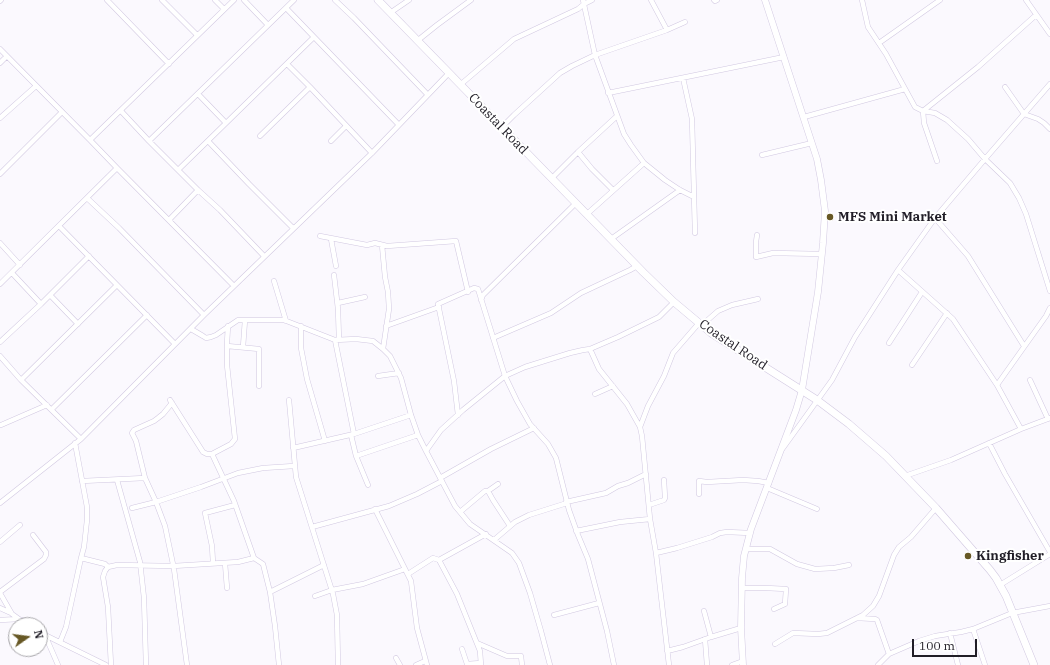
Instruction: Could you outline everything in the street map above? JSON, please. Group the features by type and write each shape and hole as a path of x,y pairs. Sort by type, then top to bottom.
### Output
{"main road":[{"name":"Coastal Road","path":"378,0 637,266 674,302 711,333 817,400 865,437 886,456 936,508 985,563 996,578 1006,596 1034,665"}],"street":[{"path":"107,0 169,64"},
{"path":"162,0 197,35"},
{"path":"215,0 224,9"},
{"path":"90,140 234,0"},
{"path":"244,0 268,25"},
{"path":"149,141 294,0"},
{"path":"335,0 428,95"},
{"path":"390,13 409,0"},
{"path":"417,41 470,0"},
{"path":"460,85 514,39 578,9 584,2 592,0"},
{"path":"651,0 667,30"},
{"path":"732,665 743,663 741,628 742,578 750,533 802,390 818,292 825,212 821,180 812,143 766,0"},
{"path":"862,0 868,27 886,54 915,107 922,111 935,113 947,120 968,139 985,159 1010,183 1026,214 1050,291"},
{"path":"879,43 940,0"},
{"path":"1026,0 1050,34"},
{"path":"584,2 595,55 616,116 624,134 644,163 665,180 694,197"},
{"path":"286,8 399,125"},
{"path":"922,111 978,67 1036,15"},
{"path":"502,127 560,73 572,66 595,55 686,22"},
{"path":"178,170 314,37"},
{"path":"0,48 234,286"},
{"path":"0,63 7,56"},
{"path":"608,93 784,57"},
{"path":"287,64 372,153"},
{"path":"0,503 81,439 264,256 372,153 449,74"},
{"path":"683,78 692,119 696,233"},
{"path":"779,455 832,380 854,337 898,270 935,218 1050,84"},
{"path":"0,118 36,86"},
{"path":"260,136 310,87"},
{"path":"1005,87 1024,114 1038,119 1050,129"},
{"path":"804,117 905,89"},
{"path":"198,94 226,123"},
{"path":"121,111 264,256"},
{"path":"922,111 924,123 937,161"},
{"path":"0,174 62,112"},
{"path":"552,178 616,116"},
{"path":"331,141 346,126"},
{"path":"208,141 293,228"},
{"path":"762,155 812,143"},
{"path":"578,152 592,169 613,190"},
{"path":"587,214 644,163"},
{"path":"0,284 117,168"},
{"path":"168,220 198,190"},
{"path":"611,239 680,190"},
{"path":"87,198 119,228 204,315"},
{"path":"481,300 483,295 576,203"},
{"path":"935,218 968,256 1024,346"},
{"path":"59,226 175,344"},
{"path":"757,235 756,257 773,253 822,254"},
{"path":"320,236 367,245 375,243 387,246 456,241 468,292"},
{"path":"331,239 336,266"},
{"path":"0,243 20,264"},
{"path":"382,245 389,308 383,349"},
{"path":"0,342 50,296 89,256"},
{"path":"493,338 551,314 581,293 637,266"},
{"path":"898,270 954,319 997,385 1020,429"},
{"path":"12,273 41,304"},
{"path":"334,275 339,316 337,340 352,434 356,456 368,485"},
{"path":"274,281 286,321"},
{"path":"21,380 117,285"},
{"path":"458,415 454,381 438,304 468,292 474,288 478,289 505,376 517,401 530,424 548,444 556,458 576,531 588,559 614,665"},
{"path":"889,343 922,292"},
{"path":"50,296 78,324"},
{"path":"338,303 365,297"},
{"path":"640,427 648,406 664,376 673,353 701,324 718,311 758,299"},
{"path":"426,451 440,430 505,376 525,367 570,353 590,349 618,337 659,317 674,302"},
{"path":"386,326 439,307"},
{"path":"997,385 1046,316 1050,308"},
{"path":"912,365 947,313"},
{"path":"52,409 147,315"},
{"path":"191,329 206,338 216,335 238,320 284,320 337,340 356,339 373,341 383,349 390,356 399,373 418,435 455,506 470,524 512,553 519,563 542,631 550,665"},
{"path":"243,348 245,320"},
{"path":"187,665 173,566 165,526 145,478 136,441 132,433 134,430 158,418 163,414 171,402 203,452 212,454 231,444 235,439 228,378 228,326"},
{"path":"301,326 301,348 307,379 325,441"},
{"path":"227,346 259,349 259,386"},
{"path":"590,349 599,369 627,404 640,427 650,519 656,553 669,665"},
{"path":"1,359 81,439"},
{"path":"378,376 399,373"},
{"path":"905,476 951,460 1020,429 1049,418 1030,380"},
{"path":"595,394 613,386"},
{"path":"289,400 296,477 332,590 337,615 338,665"},
{"path":"1,425 47,406"},
{"path":"293,448 352,434 411,415"},
{"path":"312,527 389,506 417,494 491,449 534,428"},
{"path":"356,456 418,435"},
{"path":"60,642 66,627 84,547 87,520 87,507 75,443"},
{"path":"989,443 1050,553 1000,585"},
{"path":"212,454 235,505 254,558 263,564 270,592 279,665"},
{"path":"132,508 156,502 238,473 263,468 294,466"},
{"path":"494,540 515,522 529,515 567,502 606,493 646,474"},
{"path":"82,481 145,478"},
{"path":"116,480 140,566 144,598 146,665"},
{"path":"649,505 664,500 664,480"},
{"path":"699,494 699,481 758,481 817,509"},
{"path":"460,512 485,491 488,491 498,484"},
{"path":"488,491 510,526"},
{"path":"213,563 212,546 206,513 235,505"},
{"path":"775,644 793,633 818,634 827,632 863,615 873,606 879,596 894,555 899,547 911,537 936,508"},
{"path":"375,509 411,581 417,628 426,663 416,665"},
{"path":"576,531 620,522 650,519"},
{"path":"0,542 20,525"},
{"path":"656,553 677,548 720,533 750,533"},
{"path":"439,560 486,534"},
{"path":"12,614 0,593 46,556 46,552 34,535"},
{"path":"746,549 770,549 797,564 815,569 834,568 849,565"},
{"path":"81,558 105,564 108,567"},
{"path":"111,665 108,607 103,577 108,567 117,565 173,566 225,563 238,562 254,558"},
{"path":"408,574 433,558 439,560 457,594 477,643 480,651 481,664 467,664 462,649"},
{"path":"225,563 227,588"},
{"path":"270,592 324,565"},
{"path":"315,596 332,590 363,584 405,569"},
{"path":"742,588 786,589 785,604 774,608"},
{"path":"554,615 600,604"},
{"path":"878,665 889,654 919,640 973,629 1012,613 1050,606"},
{"path":"0,608 16,617"},
{"path":"704,611 711,637"},
{"path":"856,618 877,620 889,654"},
{"path":"667,652 741,628"},
{"path":"973,629 985,665"},
{"path":"950,633 958,665"},
{"path":"48,637 106,665"},
{"path":"705,639 707,665"},
{"path":"477,643 507,656 521,656 522,665"},
{"path":"48,644 58,665"},
{"path":"396,658 400,665"}],"place":[{"name":"MFS Mini Market","path":"830,217"},
{"name":"Kingfisher","path":"968,556"}]}
